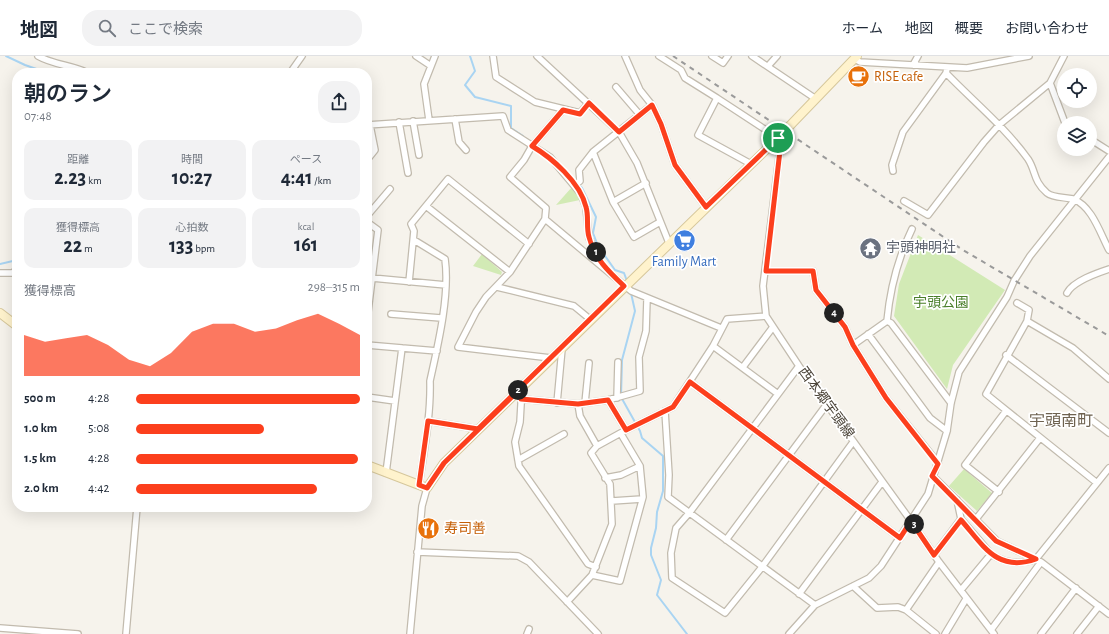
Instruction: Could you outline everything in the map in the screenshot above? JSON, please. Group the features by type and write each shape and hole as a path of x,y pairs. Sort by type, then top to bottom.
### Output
{"street":[{"path":"38,56 46,60 78,68"},
{"path":"294,68 302,56"},
{"path":"416,56 431,66"},
{"path":"429,120 424,84 435,56"},
{"path":"493,56 496,77 535,102 580,114 589,103"},
{"path":"537,56 566,85 589,103 619,132 637,163 669,243"},
{"path":"625,56 640,90 652,105 661,124 675,165 706,207"},
{"path":"659,56 681,70 685,78 778,138"},
{"path":"712,56 723,63 728,56"},
{"path":"752,56 816,99"},
{"path":"768,66 777,56"},
{"path":"913,65 918,56"},
{"path":"410,634 422,506 427,488 444,463 562,349 624,286 752,164 856,58 860,62 913,65 947,70 967,68 1029,56"},
{"path":"904,201 928,215 984,142 999,125 1050,83 1064,56"},
{"path":"947,70 999,125 1029,160 1036,182 1048,194 1074,200 1085,207 1091,214 1109,250"},
{"path":"893,171 892,165 903,132 947,70"},
{"path":"1050,83 1062,116"},
{"path":"616,87 640,115"},
{"path":"717,98 698,135 752,164"},
{"path":"575,185 580,181 579,170 594,152 652,105"},
{"path":"551,358 458,347 473,316 486,298 510,272 546,218 546,208 510,177 524,160 532,146 563,110"},
{"path":"372,125 503,116 505,127 508,130 550,157 575,185 586,207 589,238 603,267"},
{"path":"455,119 459,142 466,150"},
{"path":"413,121 419,155"},
{"path":"399,122 408,173"},
{"path":"372,138 375,150 372,154"},
{"name":"西本郷宇頭線","path":"778,138 781,142 763,286 766,316 799,366 939,562 992,632"},
{"path":"1097,143 1109,151"},
{"path":"594,152 613,202 634,237 660,222"},
{"path":"789,634 816,605 876,572 900,538 928,494 932,476 938,464 947,431 951,404 959,372 1007,297 1014,282 1030,256 1109,157"},
{"path":"409,282 414,240 414,231 411,224 448,179 529,244"},
{"path":"613,202 646,183"},
{"path":"372,210 390,189"},
{"path":"426,206 510,272"},
{"path":"546,218 624,286 647,299 721,328"},
{"path":"372,226 378,230 372,278 446,285"},
{"path":"853,345 887,321 891,295 902,251 912,229"},
{"path":"414,240 445,259 446,285 430,381 431,391 428,421 419,485"},
{"path":"1067,293 1069,289 1090,276 1109,269"},
{"path":"766,271 813,271 816,290 845,327 853,345 886,398 938,464"},
{"path":"0,273 12,272"},
{"path":"497,287 574,306 591,320"},
{"path":"521,399 578,404 608,400 640,391 639,357 646,331 647,299"},
{"path":"1017,303 1029,310 1027,320 1006,355 986,394 1097,483"},
{"path":"0,313 12,322"},
{"path":"390,314 441,318"},
{"path":"567,602 592,575 612,524 610,484 605,478 591,452 597,446 673,407 713,346 727,319 766,316"},
{"path":"1027,320 1073,348 1109,378"},
{"path":"887,321 891,323 951,404"},
{"path":"743,367 773,327"},
{"path":"868,334 930,418 947,431"},
{"path":"372,345 436,351"},
{"path":"713,346 778,394"},
{"path":"386,472 402,348"},
{"path":"557,403 562,349"},
{"path":"1006,355 1109,433"},
{"path":"617,398 618,362"},
{"path":"585,403 589,363"},
{"path":"799,366 690,512 676,528 671,553 672,578 725,613 762,567 854,442"},
{"path":"690,382 862,508 900,538"},
{"path":"522,387 520,422 515,442 519,466 588,564 596,567"},
{"path":"372,398 395,401"},
{"path":"592,575 620,581 642,500 640,466 608,400"},
{"path":"578,404 580,416 597,446"},
{"path":"726,540 827,404"},
{"path":"666,411 669,475 668,497 816,605"},
{"path":"999,492 965,465 1006,411"},
{"path":"428,421 478,429"},
{"path":"518,460 564,434"},
{"path":"976,519 999,492 1040,438"},
{"path":"605,478 622,475 640,466"},
{"path":"372,467 427,488"},
{"path":"992,632 1039,561 1109,468"},
{"path":"932,476 996,541 1039,561 1109,614"},
{"path":"799,594 882,482"},
{"path":"612,501 642,500"},
{"path":"957,500 961,520 991,554 1006,563 1026,563 1039,561"},
{"path":"126,634 137,512"},
{"path":"934,555 961,520"},
{"path":"417,552 518,556 529,562 598,634"},
{"path":"961,590 991,554"},
{"path":"906,610 939,562"},
{"path":"853,586 877,608 898,607 906,610 936,634"},
{"path":"1041,634 1076,588"},
{"path":"945,634 966,599"},
{"path":"1077,634 1099,606"},
{"path":"0,628 78,634"}],"green space":[{"path":"572,187 580,200 556,205"},
{"name":"宇頭公園","path":"918,235 1005,290 953,365 947,389 894,316 899,284"},
{"path":"482,254 502,272 501,275 473,266"},
{"path":"964,469 992,493 977,511 949,486"}],"waterway":[{"path":"6,56 34,68"},
{"path":"470,56 475,71 465,85 475,97 511,106 511,128 523,136"},
{"path":"548,153 582,188 596,217 593,233 598,246 615,270 624,273 627,281"},
{"path":"0,264 12,261"},
{"path":"631,293 635,311 622,360 621,397 640,431 642,438 663,456 663,491 657,512 656,528 651,548 651,555 661,580 657,595 687,634"}],"railway":[{"path":"673,56 963,250 1109,336"}],"place":[{"name":"RISE cafe","path":"859,77"},
{"name":"Family Mart","path":"684,240"},
{"name":"宇頭神明社","path":"870,248"},
{"name":"寿司善","path":"429,529"}],"district":[{"name":"宇頭南町","path":"1061,421"}],"route":[{"path":"589,103 619,132 652,105 661,124 675,165 706,207 778,138 781,142 766,271 813,271 816,290 845,327 853,345 886,398 938,464 932,476 996,541 1036,559 1026,563 1006,563 1001,561 991,554 961,520 934,555 911,521 900,538 862,508 690,382 673,407 626,430 608,400 578,404 521,399 522,387 444,463 427,488 419,485 428,421 478,429 551,358 562,349 624,286 603,267 589,238 586,207 581,194 550,157 532,146 563,110 580,114 589,103"}]}
